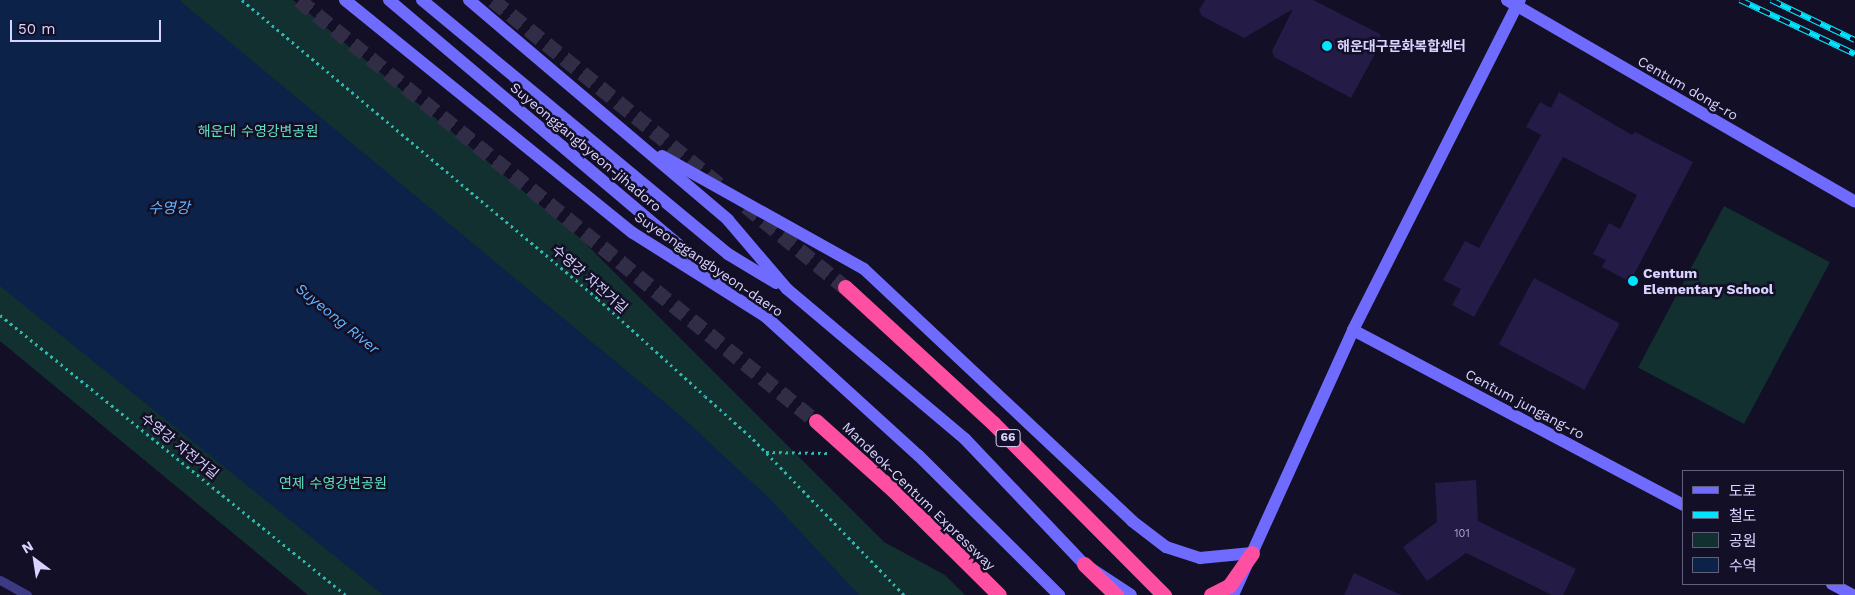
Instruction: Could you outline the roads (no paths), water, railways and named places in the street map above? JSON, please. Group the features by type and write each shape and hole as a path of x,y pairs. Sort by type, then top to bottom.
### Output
{"highway":[{"name":"66","path":"845,287 986,416 1167,594"},
{"name":"Mandeok-Centum Expressway","path":"816,421 999,595"},
{"path":"1211,595 1229,586 1252,553"},
{"path":"1084,564 1116,595"}],"main road":[{"name":"Suyeonggangbyeon-daero","path":"345,0 633,233 765,316 918,454 1059,595"},
{"name":"Suyeonggangbyeon-jihadoro","path":"389,0 765,316"},
{"name":"Suyeonggangbyeon-jihadoro","path":"422,0 728,254 787,289"},
{"name":"Suyeonggangbyeon-daero","path":"469,0 728,220 787,289 965,439 1084,564 1131,595"},
{"path":"1233,595 1353,330 1515,2"},
{"name":"Centum dong-ro","path":"1515,2 1855,202"},
{"path":"636,142 864,269 1132,521 1166,547 1200,558 1252,553"},
{"name":"Centum jungang-ro","path":"1353,330 1682,504"},
{"path":"1834,585 1853,595"}],"lane":[{"path":"0,580 27,595"}],"water":[{"name":"수영강","path":"0,0 179,0 680,415 771,500 859,595 383,595 0,286"}],"tunnel":[{"path":"299,0 816,421"},
{"path":"493,0 720,185"},
{"path":"746,206 845,287"}],"railway":[{"path":"1740,0 1855,54"},
{"path":"1771,0 1855,40"}],"place":[{"name":"해운대구문화복합센터","path":"1327,46"},
{"name":"Centum Elementary School","path":"1633,281"}],"park label":[{"name":"해운대 수영강변공원","path":"258,131"},
{"name":"연제 수영강변공원","path":"333,483"}],"water label":[{"name":"Suyeong River","path":"337,319"}]}
